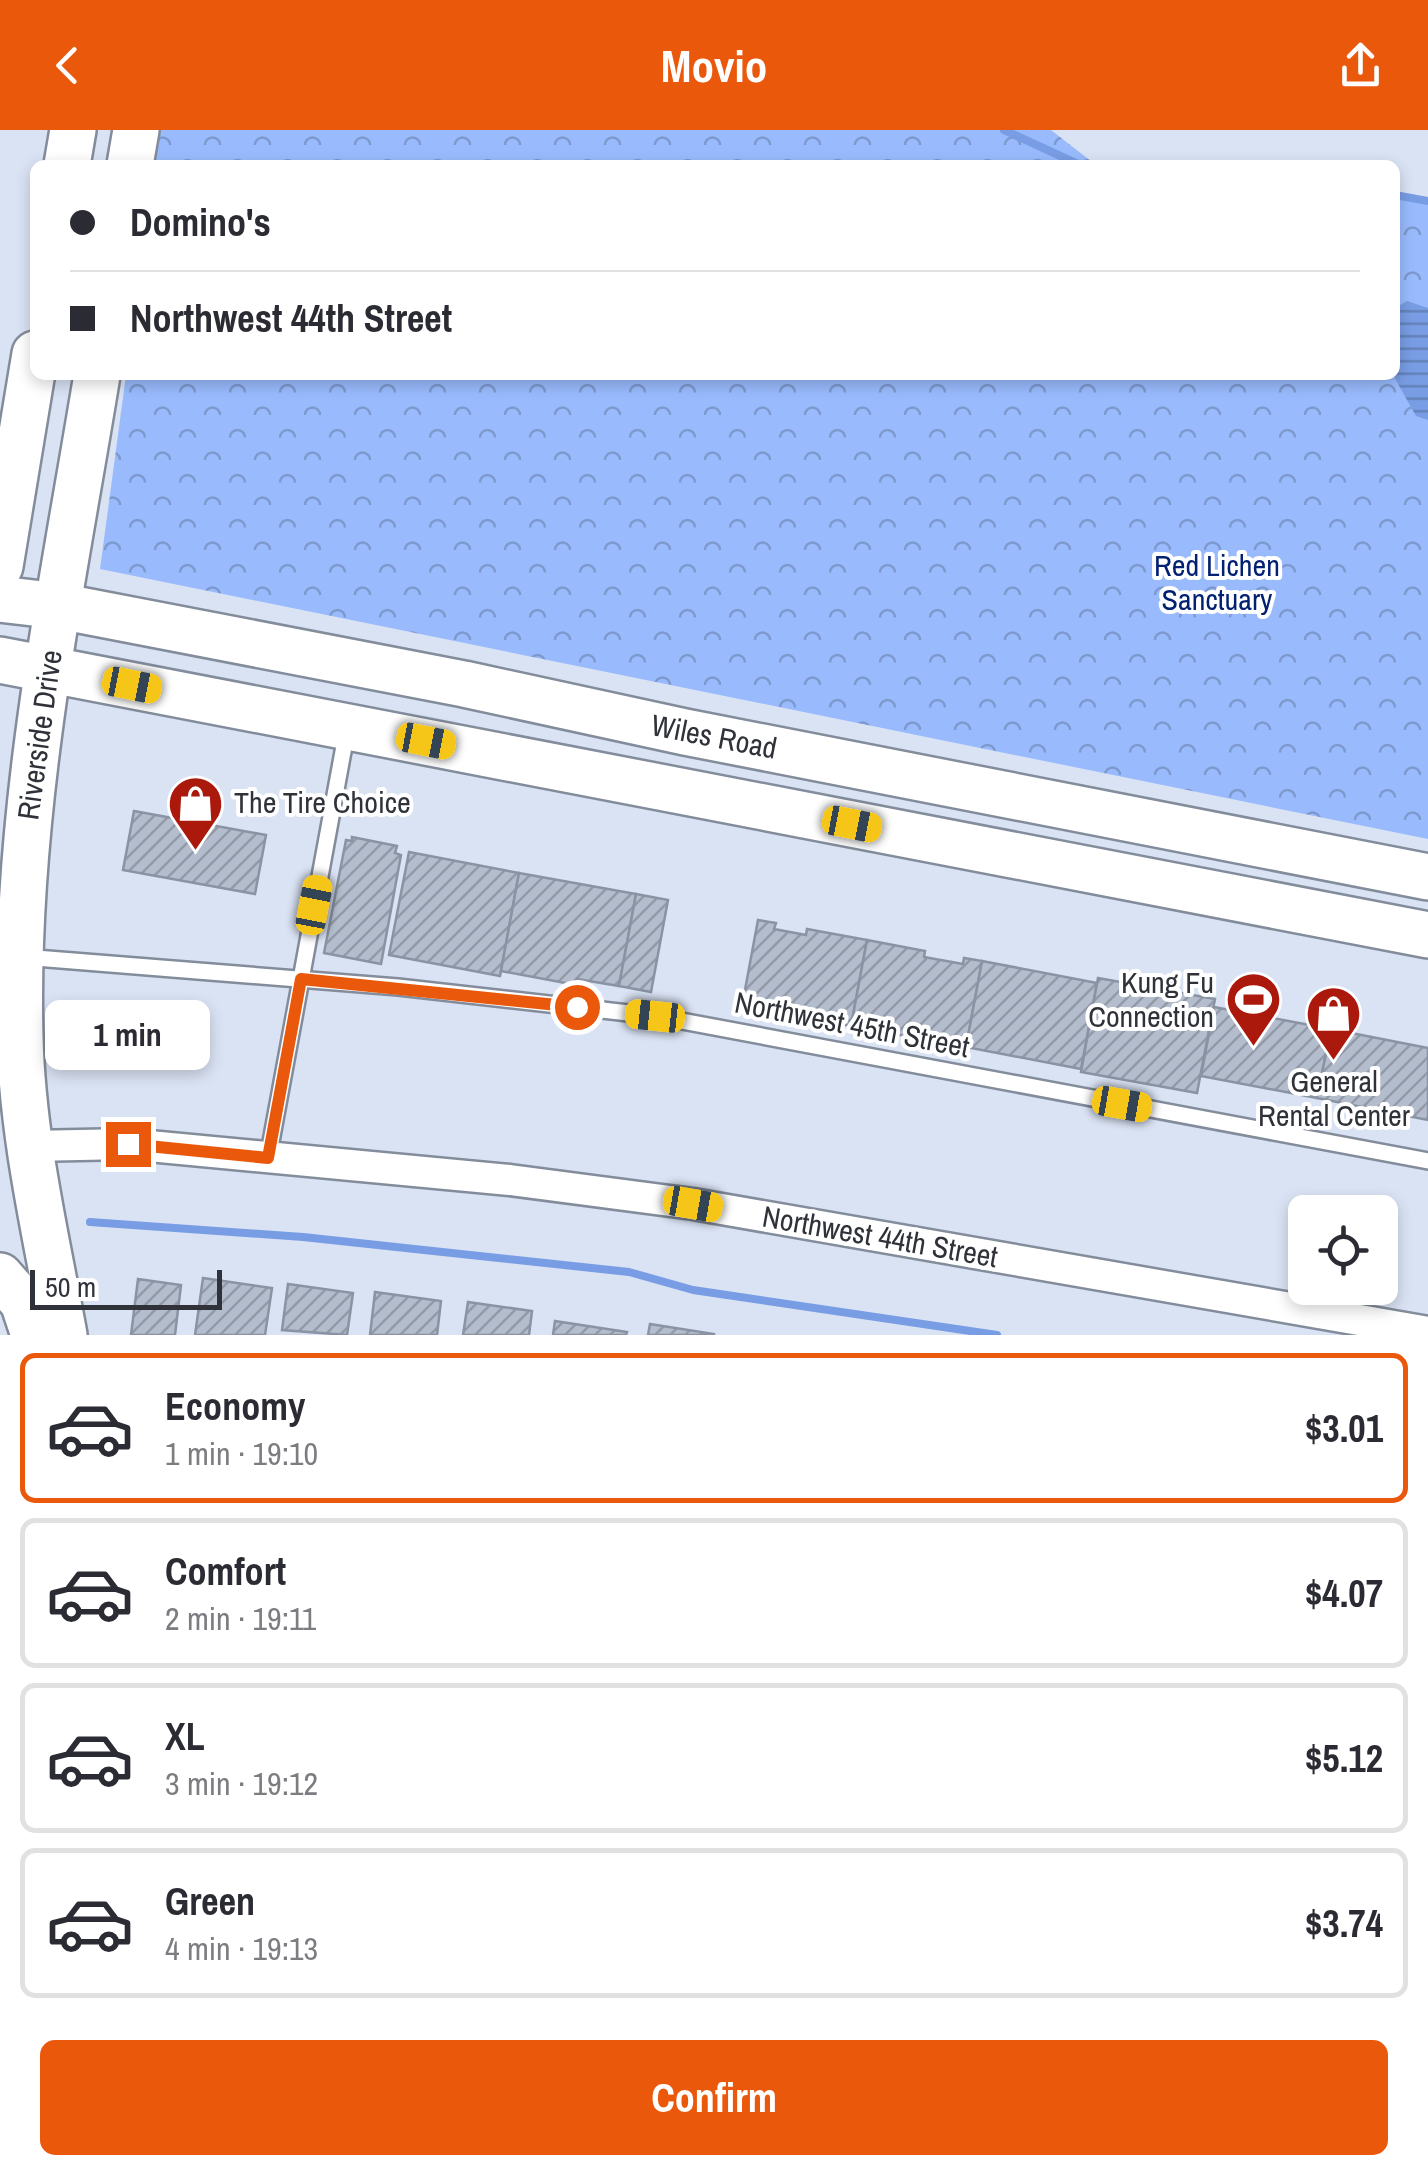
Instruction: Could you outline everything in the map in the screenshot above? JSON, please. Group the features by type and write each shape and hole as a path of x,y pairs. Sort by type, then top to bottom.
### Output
{"main road":[{"path":"68,160 73,130"},
{"path":"131,160 136,130"},
{"path":"0,566 31,380"},
{"name":"Riverside Drive","path":"64,1335 30,1146 20,1038 21,956 25,842 38,723 95,380"},
{"name":"Wiles Road","path":"0,599 59,606 464,684 684,732 1428,877"},
{"name":"Wiles Road","path":"0,660 1428,934"},
{"path":"0,1276 23,1302 34,1335"},
{"path":"0,1301 7,1335"}],"street":[{"name":"Northwest 44th Street","path":"30,1146 128,1144 510,1180 693,1204 1428,1332"}],"lane":[{"path":"268,1158 348,726"},
{"name":"Northwest 45th Street","path":"21,956 410,988 689,1021 1428,1161"}],"green space":[{"path":"160,130 1051,130 1090,160 154,160"},
{"name":"Red Lichen Sanctuary","path":"1400,196 1428,202 1428,839 100,569 125,380 1400,380"}],"shaded area":[{"path":"1407,301 1428,308 1428,420 1416,416 1396,380 1400,380 1400,305"}],"building":[{"name":"The Tire Choice","path":"134,811 266,835 255,894 123,870"},
{"path":"352,837 397,846 395,853 401,855 381,964 324,953 346,840 352,841"},
{"path":"409,852 519,873 500,976 389,955"},
{"path":"519,873 636,894 619,986 577,979 576,985 501,971"},
{"path":"636,894 668,900 651,992 619,986"},
{"path":"758,920 776,923 774,929 806,935 807,929 867,940 851,1026 742,1006"},
{"path":"867,940 925,951 924,957 963,964 964,958 982,961 966,1047 851,1026"},
{"path":"982,961 1097,983 1081,1069 966,1047"},
{"path":"1098,978 1215,999 1197,1093 1081,1072"},
{"path":"1214,1007 1331,1029 1317,1098 1201,1076"},
{"path":"1331,1029 1428,1048 1428,1120 1317,1098"},
{"path":"203,1278 272,1288 265,1335 195,1335"},
{"path":"138,1279 181,1285 175,1335 131,1335"},
{"path":"288,1284 353,1293 347,1335 282,1330"},
{"path":"375,1292 441,1301 437,1335 370,1335"},
{"path":"468,1302 532,1311 529,1335 463,1335"},
{"path":"555,1321 627,1332 553,1335"},
{"path":"650,1324 714,1334 714,1335 648,1335"}],"waterway":[{"path":"1004,130 1069,160"},
{"path":"1400,196 1428,201"},
{"path":"90,1222 303,1237 629,1272 693,1290 997,1335"}],"place":[{"name":"The Tire Choice","path":"195,852"},
{"name":"Kung Fu Connection","path":"1253,1049"},
{"name":"General Rental Center","path":"1334,1063"}],"route":[{"path":"128,1144 268,1158 301,979 577,1007"}]}
